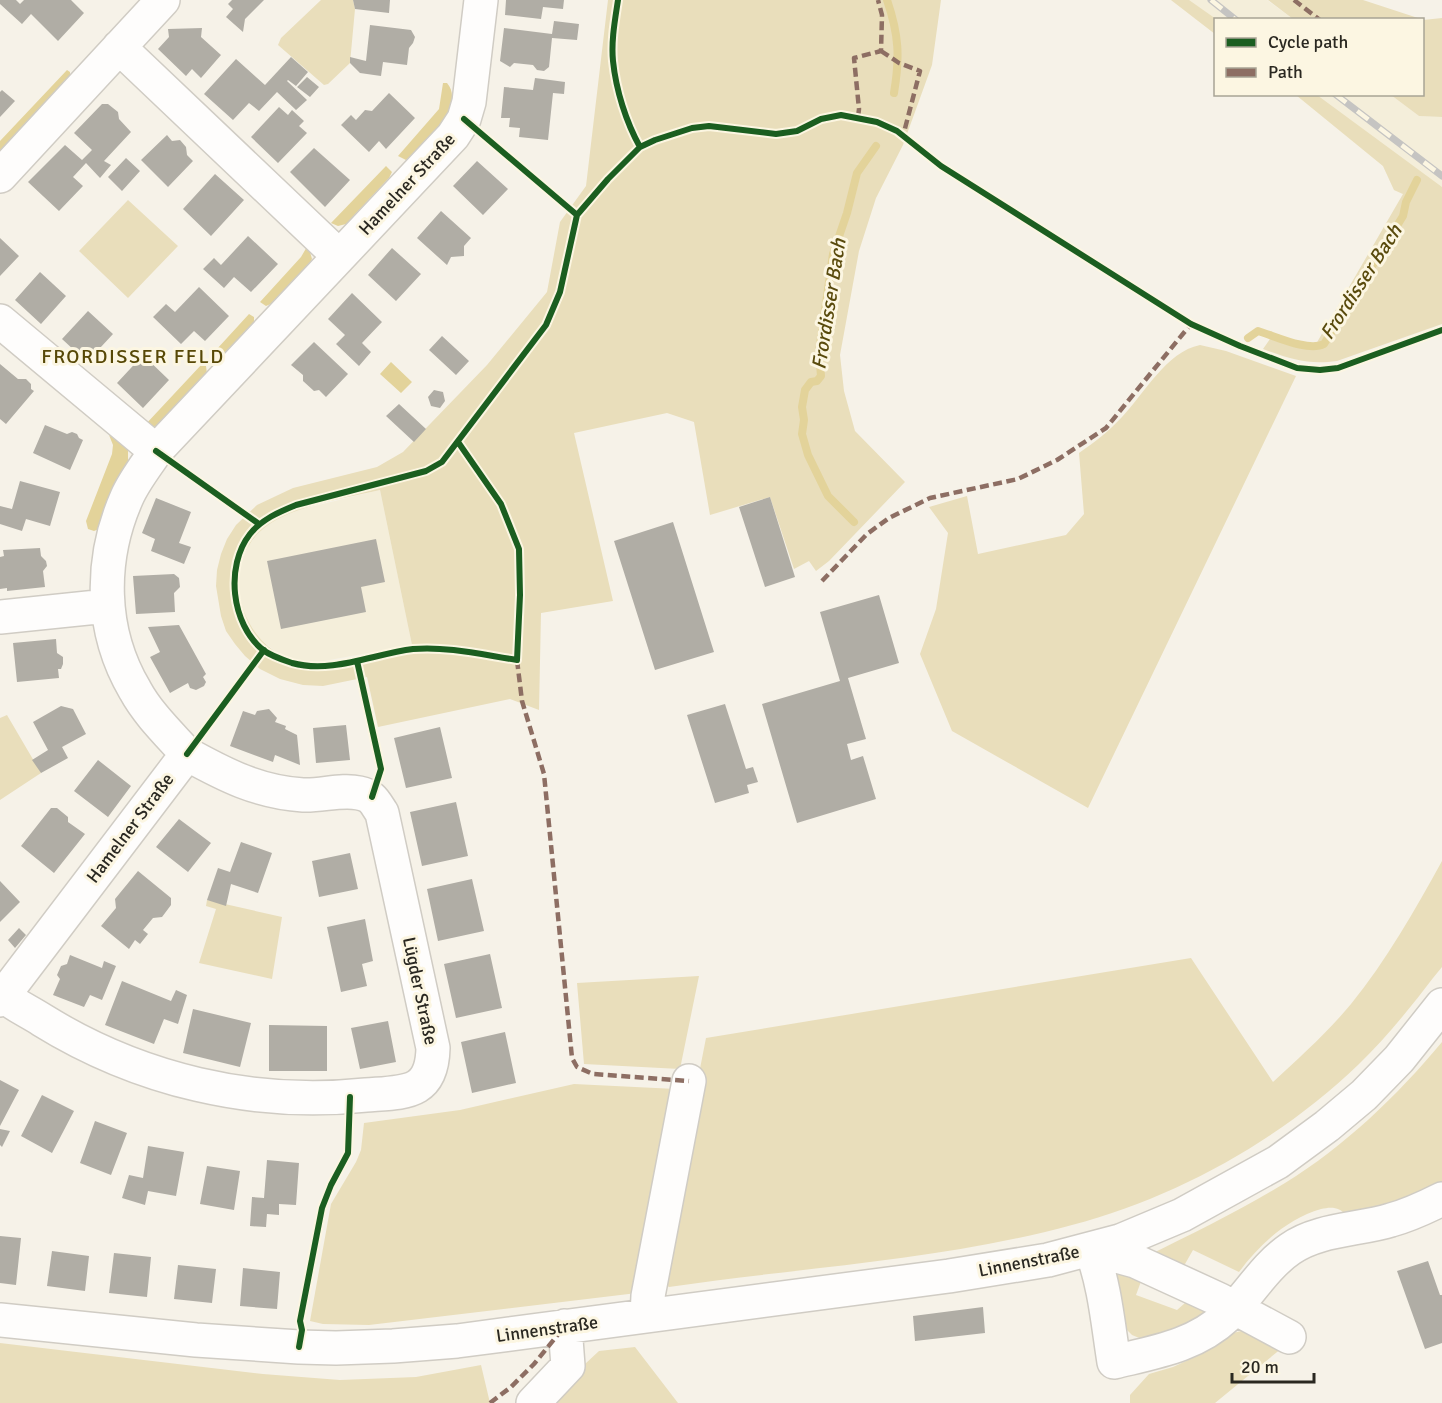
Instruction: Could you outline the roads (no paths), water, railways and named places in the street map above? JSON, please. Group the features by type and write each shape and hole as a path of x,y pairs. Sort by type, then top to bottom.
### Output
{"street":[{"path":"0,176 163,0"},
{"name":"Hamelner Straße","path":"1,996 187,754 135,692 120,660 111,632 107,606 109,562 113,538 128,496 156,450 453,136 464,118 469,102 481,0"},
{"path":"119,47 339,256"},
{"path":"0,321 156,450"},
{"path":"0,617 107,606"},
{"name":"Lügder Straße","path":"1,996 54,1027 111,1056 179,1080 242,1093 316,1099 350,1097 402,1092 418,1086 429,1076 433,1048 382,813 372,797 356,792 303,795 267,789 233,779 187,754"},
{"name":"Linnenstraße","path":"0,1320 196,1340 336,1348 393,1346 457,1341 938,1278 1048,1260 1147,1231 1182,1215 1278,1162 1364,1095 1399,1059 1442,1005"},
{"path":"647,1315 648,1296 690,1081"},
{"name":"Linnenstraße","path":"1091,1249 1103,1294 1114,1362 1186,1343 1211,1328 1235,1307 1263,1273 1290,1248 1322,1235 1392,1220 1442,1199"},
{"path":"1091,1249 1136,1261 1235,1307 1288,1337"},
{"path":"533,1403 568,1366 565,1326"}],"waterway":[{"name":"Frordisser Bach","path":"887,0 897,46 894,93"},
{"name":"Frordisser Bach","path":"854,522 828,496 808,455 802,434 804,420 802,407 805,390 811,382 817,381 821,376 819,352 833,254 857,173 876,146"},
{"name":"Frordisser Bach","path":"1248,338 1258,331 1301,345 1324,344 1403,216 1406,202 1417,180"}],"railway":[{"path":"1211,0 1234,18"},
{"path":"1338,96 1442,176"}],"district":[{"name":"FRORDISSER FELD","path":"133,356"}]}
